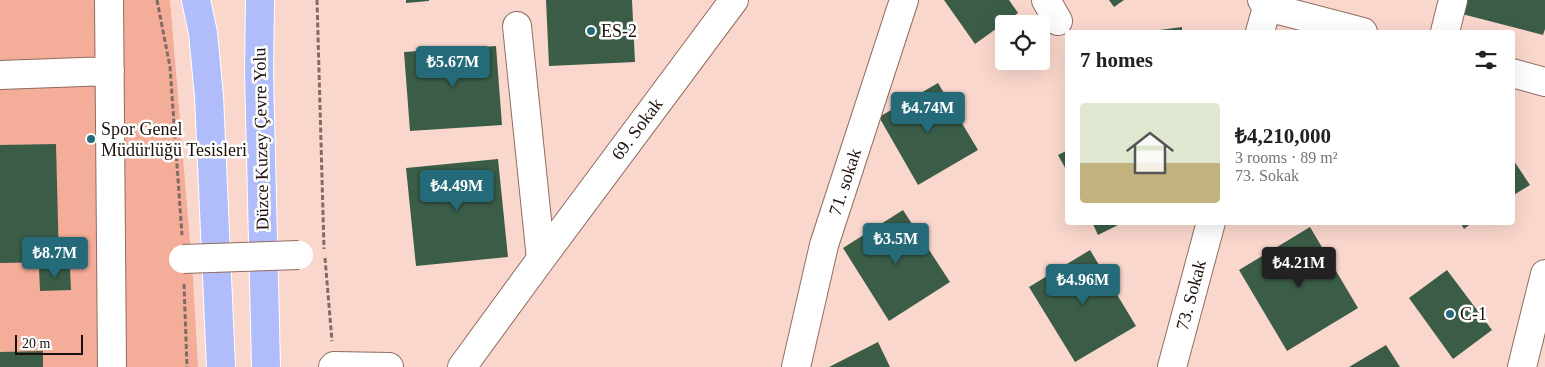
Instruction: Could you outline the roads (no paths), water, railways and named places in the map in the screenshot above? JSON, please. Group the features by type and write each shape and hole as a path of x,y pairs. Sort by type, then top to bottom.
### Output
{"highway":[{"path":"196,0 203,33 208,96 221,367"},
{"name":"Düzce Kuzey Çevre Yolu","path":"260,0 259,72 266,367"}],"street":[{"path":"109,0 112,367"},
{"name":"69. Sokak","path":"462,367 734,0"},
{"name":"71. sokak","path":"796,367 824,245 904,0"},
{"path":"1446,30 1453,0"},
{"path":"1263,13 1352,30"},
{"path":"517,26 541,259"},
{"path":"0,75 110,71"},
{"path":"1515,74 1545,82"},
{"name":"73. Sokak","path":"1172,367 1210,225"},
{"path":"183,259 299,255"},
{"path":"1522,367 1545,274"},
{"path":"333,366 389,367"}],"place":[{"name":"ES-2","path":"591,31"},
{"name":"Spor Genel Müdürlüğü Tesisleri","path":"91,139"},
{"name":"C-1","path":"1450,314"}]}
